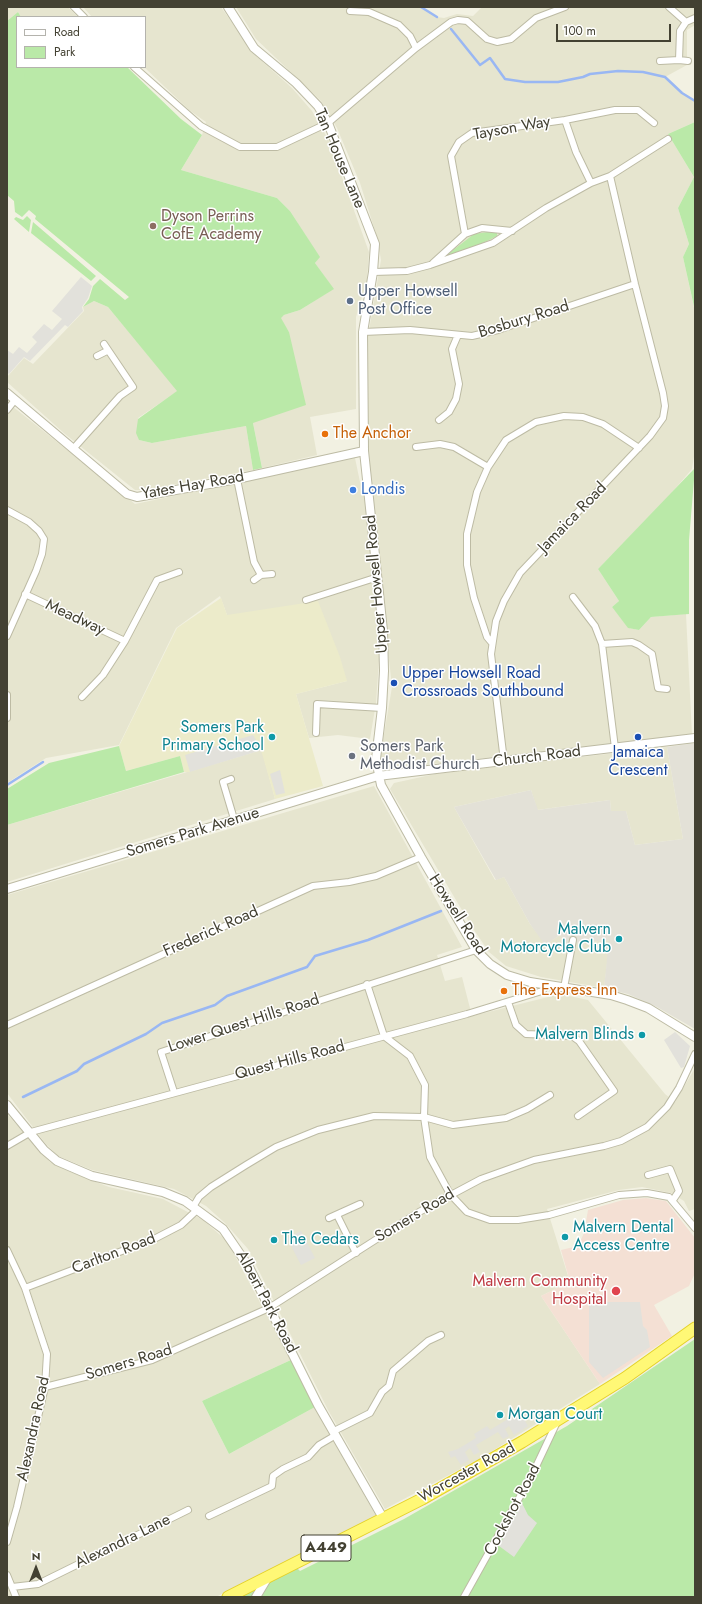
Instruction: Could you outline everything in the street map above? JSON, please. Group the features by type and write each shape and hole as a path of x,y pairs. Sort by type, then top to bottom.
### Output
{"highway":[{"name":"Worcester Road","path":"228,1597 436,1491 558,1421 625,1378 695,1328"}],"street":[{"path":"74,7 83,16"},
{"name":"Tan House Lane","path":"228,7 254,48 296,83 318,106 328,123 375,244 373,272"},
{"path":"135,68 201,126 240,147 277,147 328,123 416,48 451,22 458,20 467,21 487,39 497,42 511,39 536,18 565,7"},
{"path":"669,7 686,22"},
{"path":"350,11 369,12 399,25 410,36 416,48"},
{"path":"679,60 680,32 686,22 695,18"},
{"path":"660,61 688,61"},
{"name":"Tayson Way","path":"465,234 451,156 459,142 472,133 565,120 615,110 638,110 654,123"},
{"path":"565,120 576,152 591,183"},
{"path":"373,272 407,271 430,265 493,243 546,208 591,183 610,176 668,139"},
{"name":"Jamaica Road","path":"504,761 492,643 496,621 504,601 520,573 639,448 663,418 665,401 635,284 610,176"},
{"path":"430,265 465,234 482,228 512,231"},
{"name":"Upper Howsell Road","path":"373,272 363,332 364,451 383,631 384,670 382,708 376,759 378,776"},
{"name":"Bosbury Road","path":"363,332 410,330 472,336 498,330 635,284"},
{"path":"439,420 449,412 456,399 459,384 452,349 458,335"},
{"path":"73,450 120,396 136,390 107,351 104,344"},
{"path":"97,356 107,351"},
{"name":"Yates Hay Road","path":"7,393 127,494 137,497 236,479 364,451"},
{"path":"7,410 15,400"},
{"path":"492,643 487,637 474,598 467,565 467,550 472,507 477,492 488,467 506,440 536,422 564,416 583,417 603,424 639,448"},
{"path":"416,447 440,444 454,447 488,467"},
{"path":"236,479 250,547 261,575"},
{"path":"7,510 29,522 39,531 44,539 42,554 7,636"},
{"name":"Meadway","path":"82,697 103,675 125,641 157,580 179,572"},
{"path":"254,580 261,575 272,574"},
{"path":"306,600 378,576"},
{"name":"Meadway","path":"25,594 125,641"},
{"path":"573,597 595,626 602,644 615,748"},
{"path":"602,644 632,642 639,645 652,654 658,688 667,689"},
{"path":"7,695 7,718"},
{"path":"316,733 317,704 382,708"},
{"name":"Church Road","path":"378,776 695,738"},
{"name":"Somers Park Avenue","path":"7,889 378,776"},
{"name":"Howsell Road","path":"378,776 381,785 421,857 476,950 490,964 507,975 530,982 611,995 641,1005 695,1037"},
{"path":"230,779 223,782 234,819"},
{"name":"Frederick Road","path":"7,1025 313,886 349,882 376,876 421,857"},
{"path":"564,988 573,940"},
{"name":"Lower Quest Hills Road","path":"174,1092 161,1052 367,984 423,968 476,950"},
{"path":"367,984 384,1036 410,1056 425,1085 424,1117 430,1156 450,1194 467,1212 490,1220 518,1220 548,1215 619,1195 647,1193 669,1197 695,1228"},
{"name":"Quest Hills Road","path":"7,1146 31,1132 508,1002 542,991 547,985"},
{"path":"508,1002 516,1025 526,1034 572,1036 579,1041 614,1091 578,1116"},
{"name":"Somers Road","path":"45,1387 152,1360 270,1308 419,1212 450,1194 481,1179 534,1160 604,1146 621,1141 647,1127 667,1107 679,1088 695,1054"},
{"name":"Carlton Road","path":"25,1288 156,1238 181,1225 195,1208 199,1197 205,1192 276,1147 318,1130 374,1116 424,1117 453,1125 506,1118 527,1109 550,1095"},
{"name":"Albert Park Road","path":"7,1105 31,1132 44,1150 57,1161 71,1168 110,1181 163,1192 195,1208 223,1229 250,1267 318,1405 383,1518"},
{"path":"648,1175 670,1170 679,1191 673,1200"},
{"path":"329,1218 360,1204"},
{"path":"337,1215 356,1253"},
{"name":"Alexandra Road","path":"7,1250 25,1288 47,1354 45,1387 7,1542"},
{"path":"209,1516 272,1486 273,1476 283,1469 308,1457 319,1445 335,1433 370,1413 382,1392 388,1386 393,1371 428,1341 441,1335"},
{"name":"Cockshot Road","path":"464,1597 532,1475 558,1421"},
{"name":"Alexandra Lane","path":"12,1587 38,1584 188,1510"},
{"path":"7,1575 16,1597"},
{"path":"256,1597 268,1577"}],"shaded area":[{"path":"7,7 68,7 77,16 20,16 18,12 7,21"},
{"path":"83,7 221,7 254,54 292,88 312,111 329,141 369,252 367,280 356,317 356,409 310,417 317,455 262,468 253,423 289,332 280,318 284,315 300,310 333,289 315,263 319,257 290,211 277,198 181,170 202,135 206,122 189,110 145,68 146,16 91,16"},
{"path":"236,7 421,7 437,17 444,18 457,14 473,16 482,7 695,7 695,25 687,30 687,65 665,77 682,93 695,101 695,122 668,134 694,177 678,208 689,244 683,257 695,312 695,450 692,469 668,497 598,569 619,601 612,607 629,628 639,630 651,617 686,614 692,735 387,769 380,758 392,687 367,458 367,342 381,260 377,237 360,183 337,128 321,101 256,39"},
{"path":"81,277 92,286 88,298 82,307 83,311 68,327 65,325 30,361 24,357 9,374 7,372 7,350 13,354 19,347 27,353 37,342 32,337 44,324 52,330 62,319 52,311"},
{"path":"94,301 108,307 178,391 138,418 139,440 152,443 246,426 253,470 144,490 135,490 65,434 7,382 7,377 24,358 33,364 84,311 83,307"},
{"path":"7,402 135,504 355,458 360,482 365,487 371,538 379,660 376,703 370,739 338,735 309,738 296,694 347,681 227,615 220,596 176,628 119,745 46,758 7,783"},
{"path":"221,598 227,615 318,601 340,657 347,681 296,694 323,786 275,799 261,750 190,772 184,772 180,756 126,771 119,746 177,628"},
{"path":"253,735 262,750 190,772 185,755"},
{"path":"695,743 695,1029 657,1007 628,994 604,988 609,940 567,944 560,935 545,945 530,924 504,877 496,880 454,807 531,790 538,810 610,800 611,811 626,811 635,845 683,839 667,747"},
{"path":"667,747 683,839 635,845 626,811 611,811 610,800 537,810 531,790 454,807 495,880 504,877 530,924 546,944 560,935 575,943 610,940 604,988 541,977 506,966 489,952 472,927 390,789 394,783 435,774"},
{"path":"262,750 275,799 7,882 7,825"},
{"path":"280,770 285,793 276,795 270,774"},
{"path":"374,786 462,947 437,955 445,981 462,977 472,1016 560,994 588,1000 665,1094 675,1102 695,1068 695,1209 689,1211 684,1201 671,1193 642,1187 619,1190 547,1209 570,1282 541,1296 600,1384 481,1458 385,1509 328,1410 248,1249 225,1223 206,1206 174,1189 92,1170 58,1156 45,1143 7,1093 7,895"},
{"path":"675,1032 690,1046 684,1067 681,1068 664,1040"},
{"path":"7,1114 50,1162 68,1171 109,1187 163,1199 203,1220 227,1241 263,1308 293,1359 202,1401 229,1454 315,1407 376,1516 216,1597 7,1597"},
{"name":"Malvern Community Hospital","path":"646,1198 666,1201 695,1238 695,1273 689,1286 654,1305 672,1336 600,1384 541,1296 570,1282 561,1250 578,1246 584,1233 588,1210 623,1200"},
{"path":"301,1231 315,1258 301,1265 287,1238"},
{"path":"589,1302 640,1302 643,1326 647,1330 650,1347 603,1378 589,1362"},
{"path":"521,1414 528,1426 514,1435 509,1426 505,1429 509,1436 503,1439 498,1432 476,1445 480,1452 474,1455 470,1448 465,1452 469,1460 461,1465 455,1456 451,1458 448,1452 458,1449 476,1438 474,1434 487,1426 490,1430 508,1419 509,1421"},
{"path":"522,1503 528,1515 537,1523 514,1557 499,1546"}],"green space":[{"name":"Dyson Perrins CofE Academy","path":"18,12 20,16 16,16 16,68 128,68 181,119 202,135 181,170 277,198 290,211 320,257 315,263 334,289 300,310 284,315 281,318 289,332 306,405 253,423 262,468 253,470 246,426 152,443 139,440 136,433 138,419 177,391 108,307 94,301 83,307 89,299 93,286 100,279 125,300 129,297 35,219 36,216 29,210 22,217 15,212 14,201 7,195 7,21"},
{"path":"695,122 695,311 683,257 689,244 678,208 694,177 668,134"},
{"path":"27,216 31,220 29,232 14,219 16,217 23,220"},
{"path":"33,222 96,276 91,281 31,233"},
{"path":"494,231 497,233 497,236 476,246 449,255 448,254 474,234"},
{"path":"695,468 689,540 689,614 651,617 639,630 628,628 612,607 619,601 598,569"},
{"path":"119,746 126,771 180,756 184,772 7,825 7,789 49,763"},
{"path":"695,1339 695,1597 233,1597 296,1567 300,1571 404,1519 567,1426"},
{"path":"293,1359 315,1407 229,1454 202,1401"}],"waterway":[{"path":"421,7 437,17"},
{"path":"451,29 480,65 490,58 505,79 525,82 558,82 583,77 590,74 618,71 643,72 665,77 682,93 695,101"},
{"path":"7,785 43,762"},
{"path":"23,1097 77,1071 84,1064 146,1034 162,1023 215,1005 227,996 307,967 315,956 368,940 441,911"}],"place":[{"name":"Dyson Perrins CofE Academy","path":"153,226"},
{"name":"Upper Howsell Post Office","path":"350,301"},
{"name":"The Anchor","path":"325,434"},
{"name":"Londis","path":"353,490"},
{"name":"Upper Howsell Road Crossroads Southbound","path":"394,683"},
{"name":"Somers Park Primary School","path":"272,737"},
{"name":"Jamaica Crescent","path":"638,737"},
{"name":"Somers Park Methodist Church","path":"352,756"},
{"name":"Malvern Motorcycle Club","path":"619,939"},
{"name":"The Express Inn","path":"504,991"},
{"name":"Malvern Blinds","path":"642,1035"},
{"name":"Malvern Dental Access Centre","path":"565,1237"},
{"name":"The Cedars","path":"274,1240"},
{"name":"Malvern Community Hospital","path":"616,1291"},
{"name":"Morgan Court","path":"500,1415"}]}
